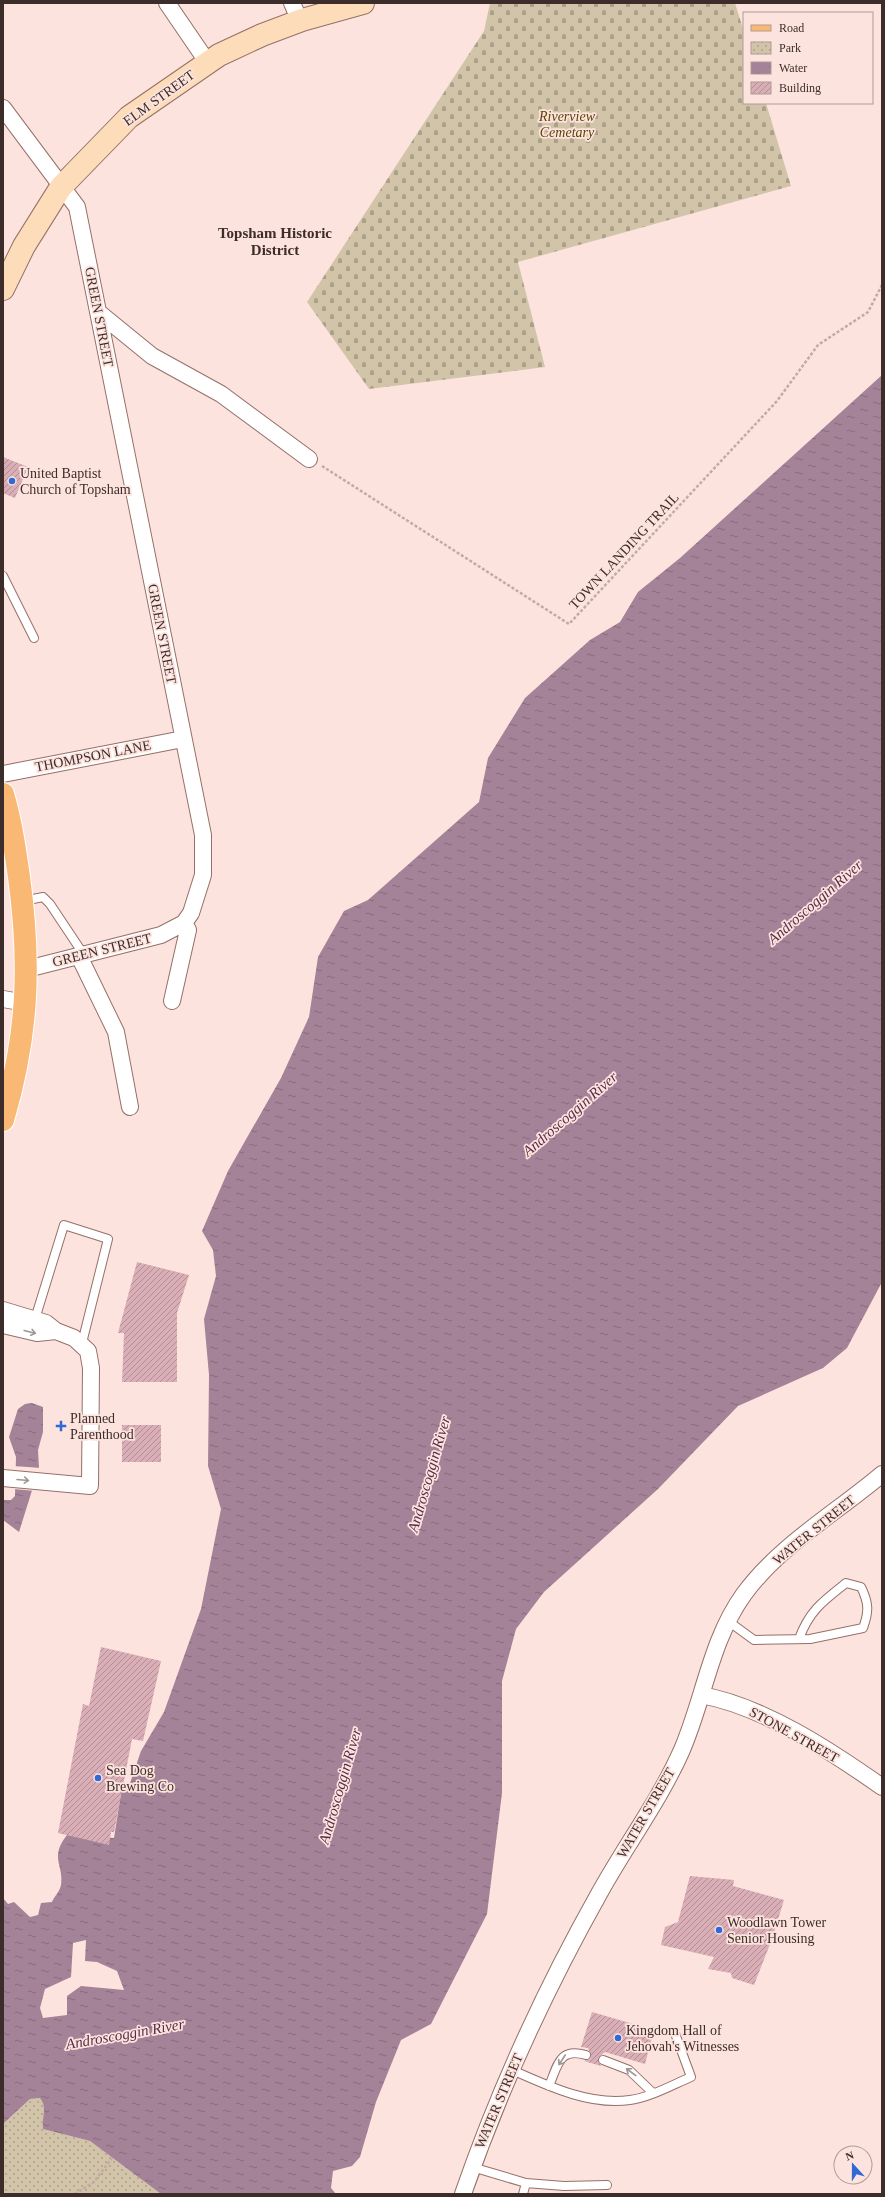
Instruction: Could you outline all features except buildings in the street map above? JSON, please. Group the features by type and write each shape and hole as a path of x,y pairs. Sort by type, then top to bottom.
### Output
{"main road":[{"name":"ELM STREET","path":"3,289 24,246 61,187 129,117 219,55 255,38 296,12 363,3"},
{"path":"3,794 9,815 22,902 27,969 26,1003 14,1082 3,1120"}],"street":[{"path":"167,3 208,63"},
{"name":"GREEN STREET","path":"3,108 77,207 203,835 203,876 191,913 184,923 160,936 27,969"},
{"path":"98,312 152,356 221,394 310,459"},
{"name":"THOMPSON LANE","path":"3,774 183,739"},
{"path":"172,1001 188,930 184,923"},
{"path":"82,955 116,1032 130,1108"},
{"path":"3,999 26,1003"},
{"path":"3,1310 46,1323 56,1331 82,1343 90,1357 91,1368 90,1486 3,1478"},
{"path":"3,1325 37,1334 56,1331"},
{"name":"WATER STREET","path":"463,2194 472,2166 512,2070 560,1967 600,1890 667,1780 682,1751 714,1651 728,1621 744,1594 764,1571 786,1551 879,1478"},
{"name":"STONE STREET","path":"701,1695 736,1704 770,1718 854,1768 882,1787"}],"lane":[{"path":"3,576 34,638"},
{"path":"22,902 43,897 50,904 82,955"},
{"path":"35,1319 64,1226 108,1239 82,1343"},
{"path":"728,1621 754,1640 810,1639 863,1628 869,1613 867,1600 861,1587 846,1583 823,1600 805,1622 799,1639"},
{"path":"512,2070 549,2086 592,2099 615,2102 632,2100 691,2077 676,2036"},
{"path":"549,2086 560,2062 566,2054 571,2052 586,2055"},
{"path":"603,2060 630,2070 653,2093"},
{"path":"472,2166 526,2183 564,2186 607,2185"},
{"path":"523,2194 526,2183"}],"path":[{"name":"TOWN LANDING TRAIL","path":"310,459 569,624 778,401 818,345 868,312 882,285"},
{"path":"77,2194 94,2182 112,2158"}],"green space":[{"name":"Riverview Cemetary","path":"490,3 735,3 743,29 743,104 766,104 791,186 518,262 545,367 369,389 307,302 484,31"},
{"path":"40,2098 44,2106 43,2129 90,2141 161,2194 3,2194 3,2124 30,2099"}],"water":[{"name":"Androscoggin River","path":"882,375 882,1282 847,1348 823,1368 738,1406 658,1489 544,1592 516,1629 502,1681 502,1793 487,1914 431,2024 401,2040 376,2102 360,2157 352,2166 333,2171 331,2188 336,2194 161,2194 90,2141 43,2129 44,2106 40,2098 30,2099 3,2124 3,1898 8,1904 14,1902 30,1917 38,1915 41,1903 52,1902 61,1885 61,1872 58,1856 62,1843 67,1835 114,1838 121,1793 129,1786 141,1751 164,1712 201,1609 221,1509 208,1466 209,1375 204,1319 216,1276 213,1250 202,1231 228,1171 281,1078 309,1017 318,957 344,911 368,900 479,802 488,758 525,698 590,640 620,622 638,592 680,558","holes":["86,1940 85,1961 97,1962 117,1971 124,1990 81,1986 67,1996 67,2015 43,2018 40,2008 45,1989 71,1977 73,1943"]},
{"path":"32,1403 43,1407 43,1432 38,1450 39,1468 19,1532 3,1520 3,1500 11,1500 15,1496 16,1457 9,1437 18,1409 25,1404"}],"pier":[{"path":"14,1466 41,1468 35,1491 14,1489"}],"place":[{"name":"United Baptist Church of Topsham","path":"12,481"},
{"name":"Planned Parenthood","path":"61,1426"},
{"name":"Sea Dog Brewing Co","path":"98,1778"},
{"name":"Woodlawn Tower Senior Housing","path":"719,1930"},
{"name":"Kingdom Hall of Jehovah's Witnesses","path":"618,2038"}],"district":[{"name":"Topsham Historic District","path":"275,242"}]}
